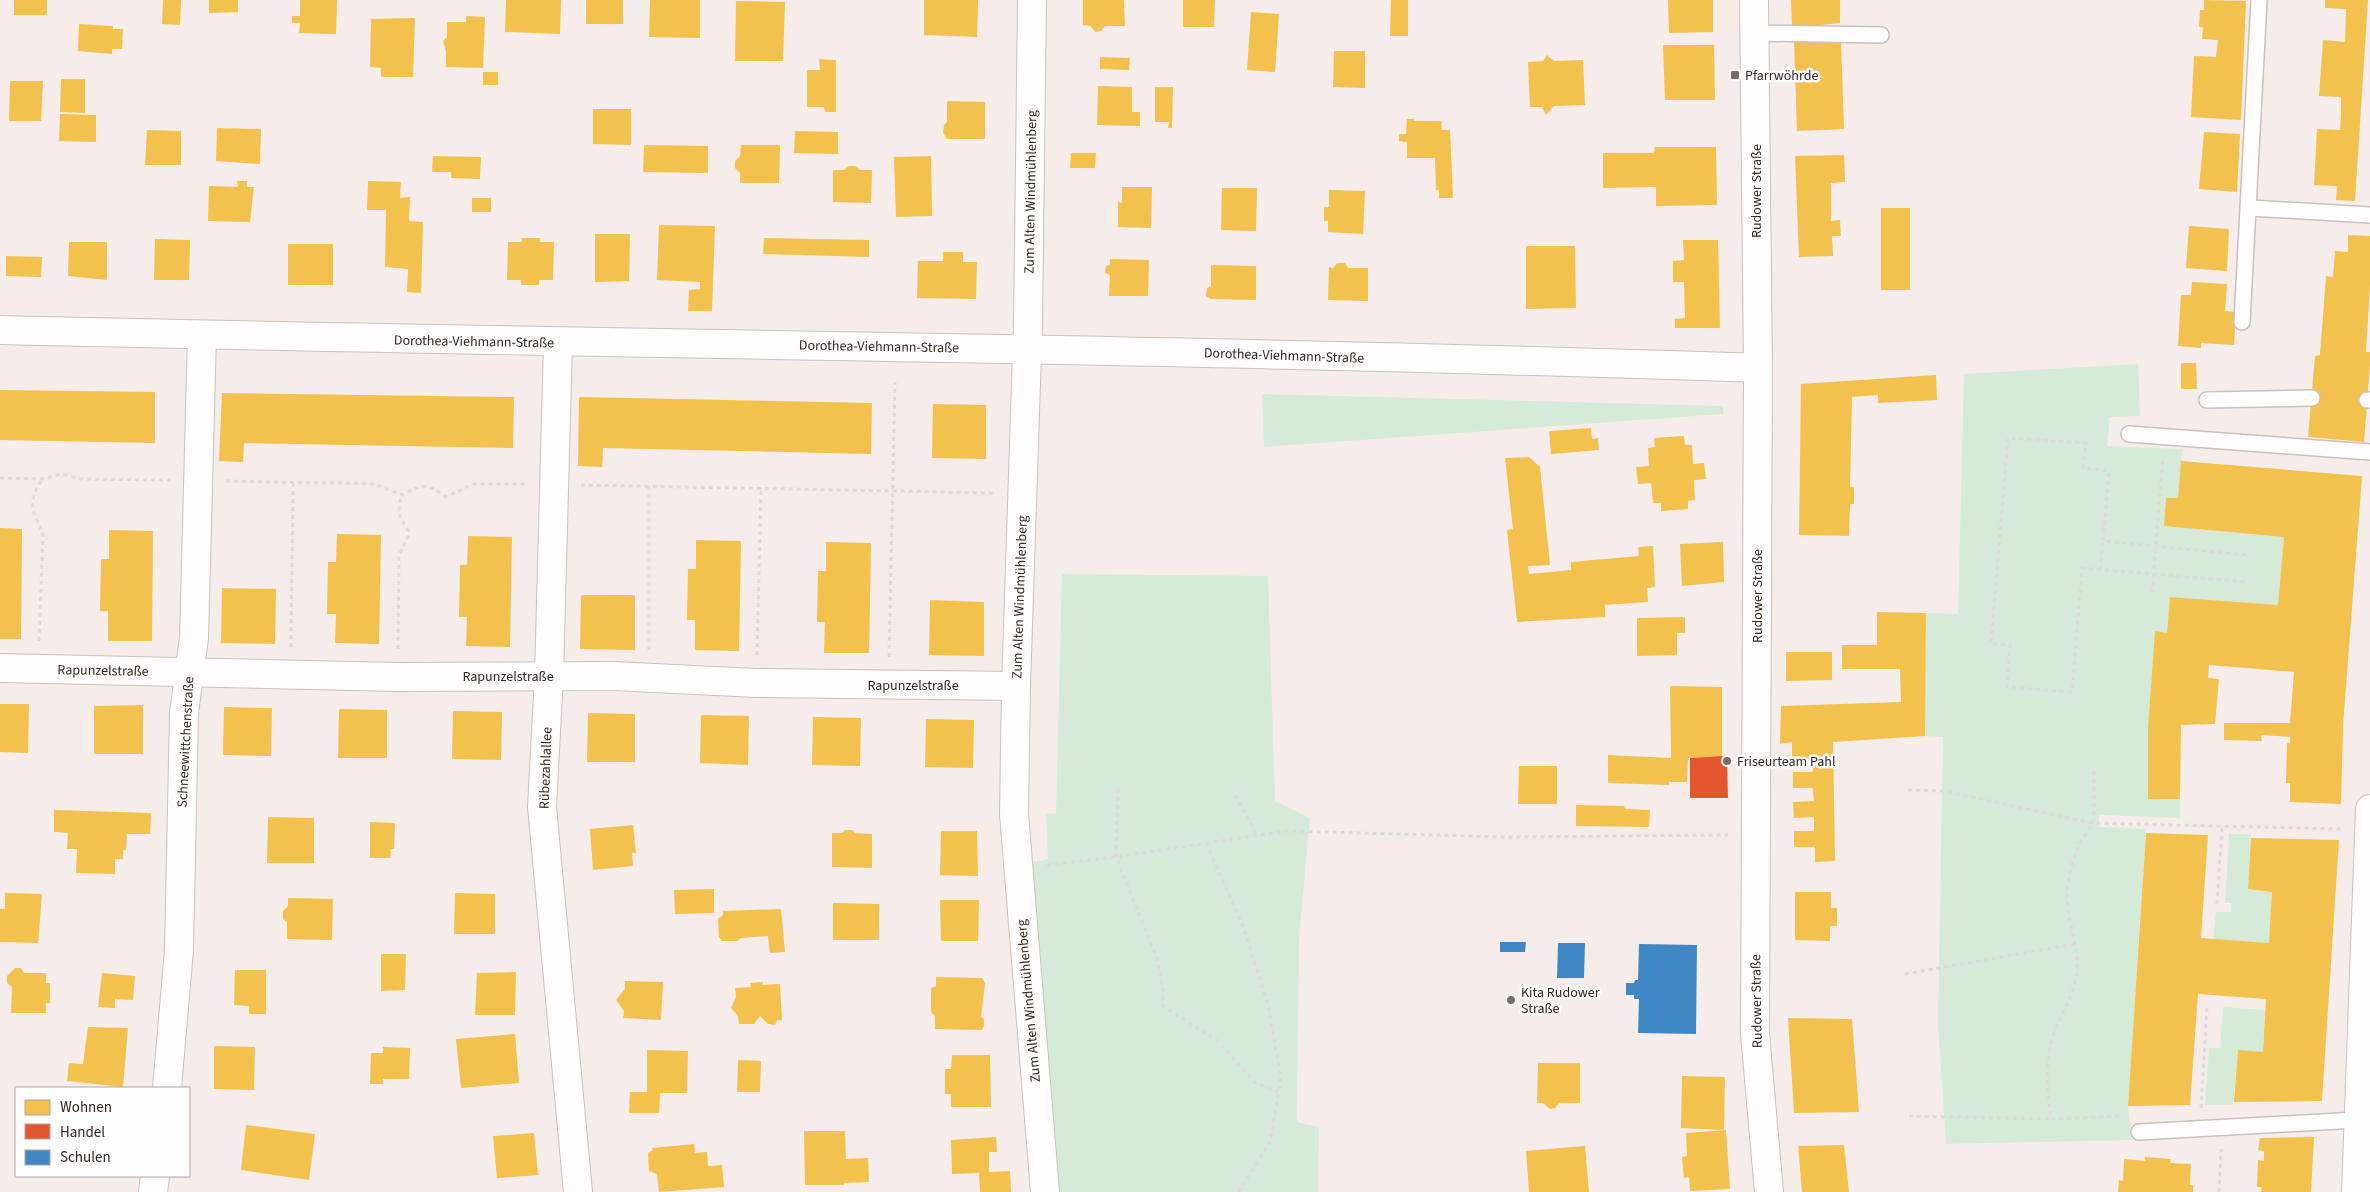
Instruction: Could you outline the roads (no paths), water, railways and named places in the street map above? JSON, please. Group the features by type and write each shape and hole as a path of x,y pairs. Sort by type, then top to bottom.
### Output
{"street":[{"name":"Zum Alten Windmühlenberg","path":"1032,0 1028,348 1016,686 1014,814 1044,1192"},
{"name":"Rudower Straße","path":"1754,0 1758,368 1755,1041 1769,1192"},
{"name":"Dorothea-Viehmann-Straße","path":"0,330 558,342 1028,348 1758,368"},
{"name":"Schneewittchenstraße","path":"167,1087 179,950 184,713 194,638 196,480 202,335"},
{"name":"Rübezahlallee","path":"558,342 549,676 542,807 578,1192"},
{"name":"Rapunzelstraße","path":"0,668 397,677 549,676 650,678 889,686 1016,686"},
{"path":"2356,1192 2361,1136 2369,820"},
{"path":"153,1192 155,1177"}],"lane":[{"path":"2242,322 2250,208 2259,0"},
{"path":"1755,34 1882,35"},
{"path":"2250,208 2370,215"},
{"path":"2207,400 2312,398"},
{"path":"2129,434 2370,452"},
{"path":"2139,1132 2361,1136"}],"place":[{"name":"Pfarrwöhrde","path":"1735,75"},
{"name":"Friseurteam Pahl","path":"1727,761"},
{"name":"Kita Rudower Straße","path":"1511,1000"}]}
